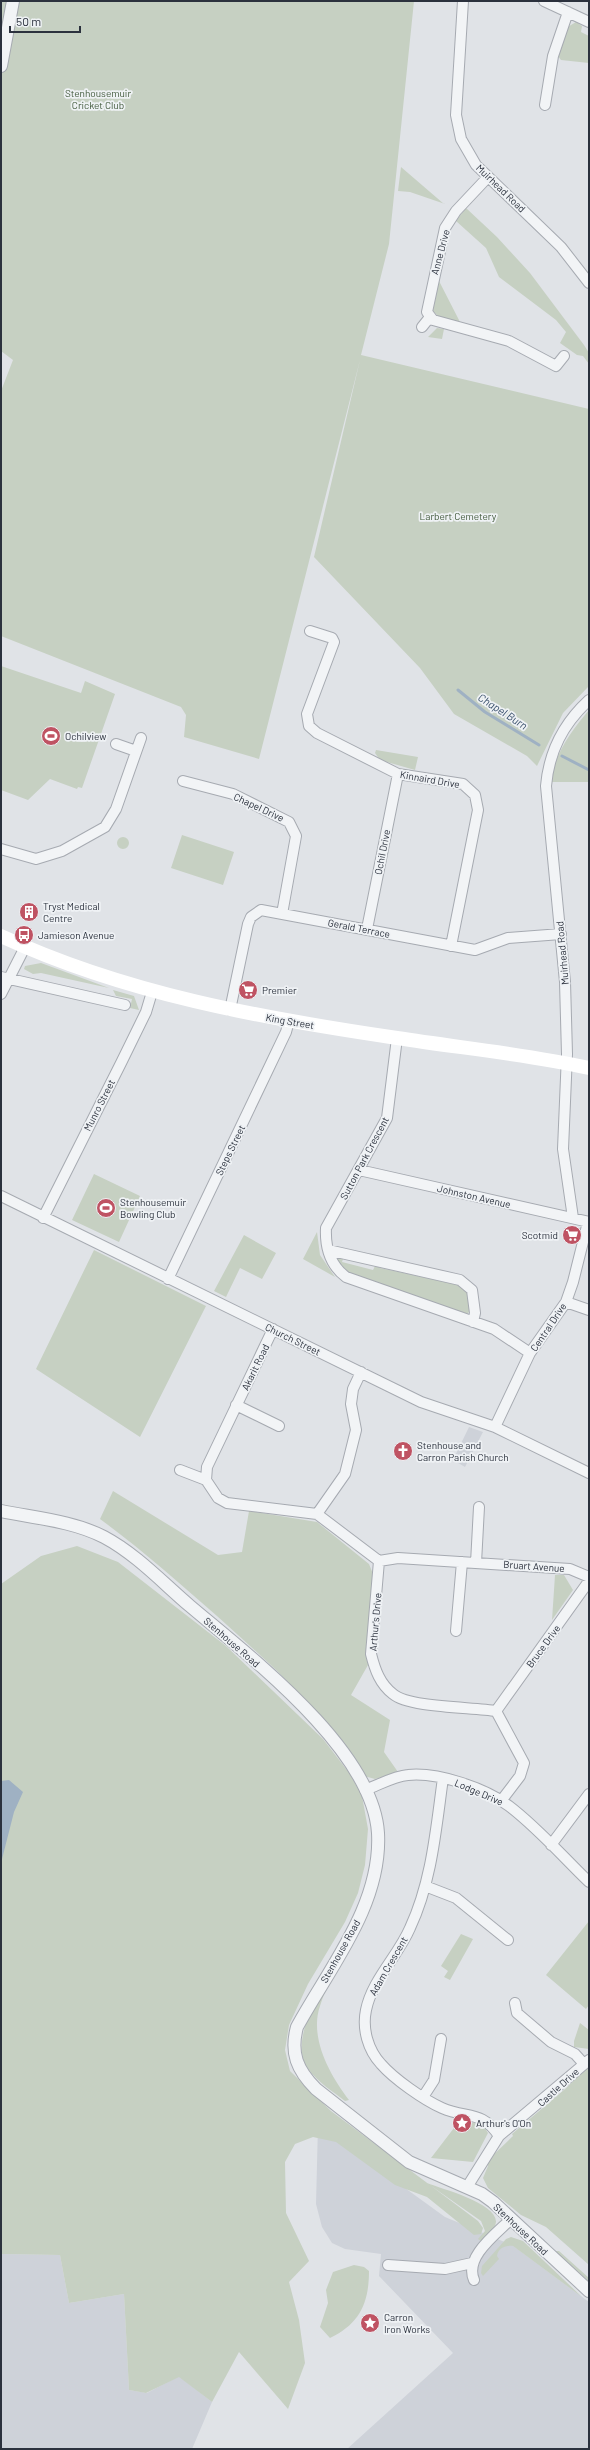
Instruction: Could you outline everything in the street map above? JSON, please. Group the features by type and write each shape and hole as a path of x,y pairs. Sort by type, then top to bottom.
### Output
{"main road":[{"name":"King Street","path":"1,936 25,947 104,977 152,992 230,1010 289,1021 567,1063 589,1068"}],"street":[{"path":"1,66 13,1"},
{"name":"Muirhead Road","path":"463,1 456,115 461,139 468,153 488,177 561,247 589,283"},
{"path":"544,1 589,22"},
{"path":"545,104 553,56 568,12"},
{"name":"Anne Drive","path":"430,317 427,307 445,228 456,211 488,177"},
{"path":"422,327 430,317 440,323 509,341 556,366 564,356"},
{"name":"Kinnaird Drive","path":"310,631 332,638 334,642 307,714 309,726 323,736 398,774 463,784 470,788 478,802 451,946"},
{"name":"Muirhead Road","path":"573,1218 563,1149 567,1063 565,982 546,786 548,767 560,736 577,712 589,700"},
{"path":"1,849 36,859 62,851 105,828 116,809 141,738"},
{"path":"116,744 136,752"},
{"name":"Ochil Drive","path":"367,929 398,774"},
{"name":"Chapel Drive","path":"183,781 233,794 289,822 293,826 296,836 282,914"},
{"name":"Gerald Terrace","path":"230,1010 251,917 261,910 479,950 508,938 560,934"},
{"path":"1,994 5,978 25,947"},
{"path":"5,978 125,1005"},
{"name":"Munro Street","path":"43,1218 146,1012 152,992"},
{"name":"Steps Street","path":"168,1279 286,1032 289,1021"},
{"name":"Sutton Park Crescent","path":"396,1038 387,1118 326,1228 328,1250 338,1270 346,1277 473,1322 506,1336 530,1353"},
{"name":"Johnston Avenue","path":"359,1170 588,1222"},
{"name":"Church Street","path":"1,1196 43,1218 421,1402 495,1427 589,1473"},
{"name":"Central Drive","path":"495,1427 530,1353 566,1302 573,1282 588,1222"},
{"path":"328,1250 460,1280 472,1290 475,1313 473,1322"},
{"path":"566,1302 589,1310"},
{"name":"Akarit Road","path":"206,1480 207,1466 273,1329"},
{"path":"317,1514 345,1474 356,1430 351,1404 353,1389 361,1372"},
{"path":"236,1405 279,1426"},
{"path":"180,1470 206,1480 210,1489 218,1498 227,1503 317,1514 379,1561"},
{"path":"476,1563 479,1507"},
{"name":"Stenhouse Road","path":"1,1511 90,1530 123,1549 253,1660 317,1720 335,1742 365,1790 373,1808 378,1835 373,1880 356,1925 297,2027 293,2042 297,2065 304,2077 316,2089 409,2162 482,2194 589,2291"},
{"name":"Bruart Avenue","path":"379,1561 398,1558 570,1569 589,1577"},
{"name":"Arthur's Drive","path":"379,1561 371,1654 374,1668 382,1682 394,1696 410,1701 496,1710"},
{"path":"456,1631 462,1562"},
{"name":"Bruce Drive","path":"496,1710 589,1581"},
{"path":"496,1710 524,1764 520,1776 501,1801"},
{"name":"Lodge Drive","path":"365,1790 407,1775 426,1774 443,1778 501,1801 551,1845 589,1882"},
{"name":"Adam Crescent","path":"443,1778 425,1886 410,1929 369,2000 364,2023 369,2044 381,2064 423,2097 443,2108 487,2121 499,2136"},
{"path":"551,1845 589,1794"},
{"path":"425,1886 456,1898 508,1940"},
{"path":"515,2003 517,2012 551,2042 575,2054 586,2062"},
{"path":"423,2097 434,2080 441,2039"},
{"name":"Castle Drive","path":"467,2187 499,2136 547,2098 586,2062"},
{"path":"474,2280 472,2263 476,2256 511,2219"},
{"path":"388,2265 445,2269 472,2263"}],"shaded area":[{"path":"469,1427 483,1432 465,1467 453,1460"},
{"path":"318,2125 445,2217 512,2245 589,2302 589,2449 347,2449 453,2353 379,2276 381,2254 345,2249 332,2243 322,2227 316,2204"},
{"path":"1,2254 60,2255 69,2303 124,2294 129,2390 147,2393 179,2376 212,2402 192,2449 1,2449"}],"green space":[{"path":"1,1 414,1 389,244 361,355 589,409 589,686 563,713 537,766 527,756 454,714 420,668 314,557 360,360 259,759 184,737 186,715 181,707 1,636 1,391 13,360 1,351"},
{"path":"576,22 582,26 581,32 589,36 589,63 561,60 557,55 566,28"},
{"path":"401,167 443,203 410,192 398,191"},
{"path":"466,208 497,237 530,273 584,345 589,353 589,364 583,356 577,355 560,343 566,332 556,320 499,277 486,248 456,221"},
{"path":"439,281 460,322 440,318 433,311"},
{"path":"437,328 444,329 442,339 428,337"},
{"name":"Ochilview","path":"1,666 81,693 85,681 115,694 82,788 78,787 77,789 50,779 28,800 1,790"},
{"path":"589,710 589,782 552,782 556,762 564,743"},
{"path":"376,750 418,757 415,770 380,760 375,753"},
{"path":"182,835 234,852 223,885 171,868"},
{"path":"121,837 125,837 129,843 125,849 121,849 117,845 117,841"},
{"path":"41,963 109,988 41,973 33,974 24,969 25,966"},
{"path":"113,990 134,996 139,1010 130,1008 132,999 116,996"},
{"name":"Stenhousemuir Bowling Club","path":"94,1174 140,1196 119,1242 72,1220"},
{"path":"317,1232 320,1255 335,1277 303,1259"},
{"path":"244,1235 276,1253 262,1279 240,1268 226,1297 214,1291"},
{"path":"94,1250 206,1306 140,1437 36,1369"},
{"path":"334,1256 344,1256 342,1262 373,1270 376,1264 380,1268 450,1283 454,1281 468,1291 471,1310 467,1314 345,1272"},
{"path":"113,1491 218,1555 242,1552 249,1511 317,1522 369,1564 373,1574 368,1665 351,1695 390,1720 384,1752 398,1772 375,1779 364,1776 333,1731 278,1672 174,1579 100,1519"},
{"path":"77,1546 118,1562 226,1646 323,1739 350,1774 362,1796 368,1829 365,1865 358,1893 345,1922 308,1984 289,2025 285,2050 290,2071 331,2111 478,2221 483,2228 481,2234 474,2235 427,2197 395,2185 336,2142 313,2137 295,2144 285,2162 286,2213 309,2261 289,2282 299,2320 305,2363 288,2409 239,2352 212,2402 179,2377 146,2393 129,2390 124,2294 69,2303 60,2255 1,2254 1,1584 41,1556"},
{"path":"555,1575 564,1575 573,1590 552,1620"},
{"path":"589,1921 589,2005 586,2009 546,1975"},
{"path":"461,1934 473,1939 450,1980 444,1977 448,1971 441,1966"},
{"path":"348,1947 326,1991 317,2018 317,2031 323,2056 335,2079 349,2100 345,2101 321,2082 308,2069 302,2055 302,2040 313,2006"},
{"path":"580,2023 589,2030 589,2049 574,2047 574,2041"},
{"path":"589,2066 589,2265 546,2227 521,2215 488,2188 483,2178 488,2166 486,2162 513,2136 512,2134 565,2089"},
{"path":"466,2121 483,2125 488,2133 473,2162 431,2158 457,2124 465,2125"},
{"path":"427,2183 468,2198 488,2209 494,2215 496,2222 494,2228 481,2241 478,2239 485,2231 481,2221"},
{"path":"511,2237 523,2241 582,2297 513,2246 505,2247 499,2251 497,2256 499,2259 483,2276 481,2273 482,2266 506,2239"},
{"path":"555,2251 559,2251 589,2278 589,2282"},
{"path":"354,2265 364,2267 369,2271 369,2283 364,2303 355,2319 348,2326 330,2338 320,2327 328,2303 326,2290 333,2272"}],"water":[{"path":"9,1780 23,1792 14,1812 1,1863 1,1781"}],"waterway":[{"name":"Chapel Burn","path":"458,690 485,712 539,745"},
{"name":"Chapel Burn","path":"562,756 589,770"}],"place":[{"name":"Ochilview","path":"51,736"},
{"name":"Tryst Medical Centre","path":"29,912"},
{"name":"Jamieson Avenue","path":"24,935"},
{"name":"Premier","path":"248,990"},
{"name":"Stenhousemuir Bowling Club","path":"106,1208"},
{"name":"Scotmid","path":"572,1235"},
{"name":"Stenhouse and Carron Parish Church","path":"403,1451"},
{"name":"Arthur's O'On","path":"462,2123"},
{"name":"Carron Iron Works","path":"370,2323"}],"park label":[{"name":"Stenhousemuir Cricket Club","path":"98,98"},
{"name":"Larbert Cemetery","path":"458,516"}]}
